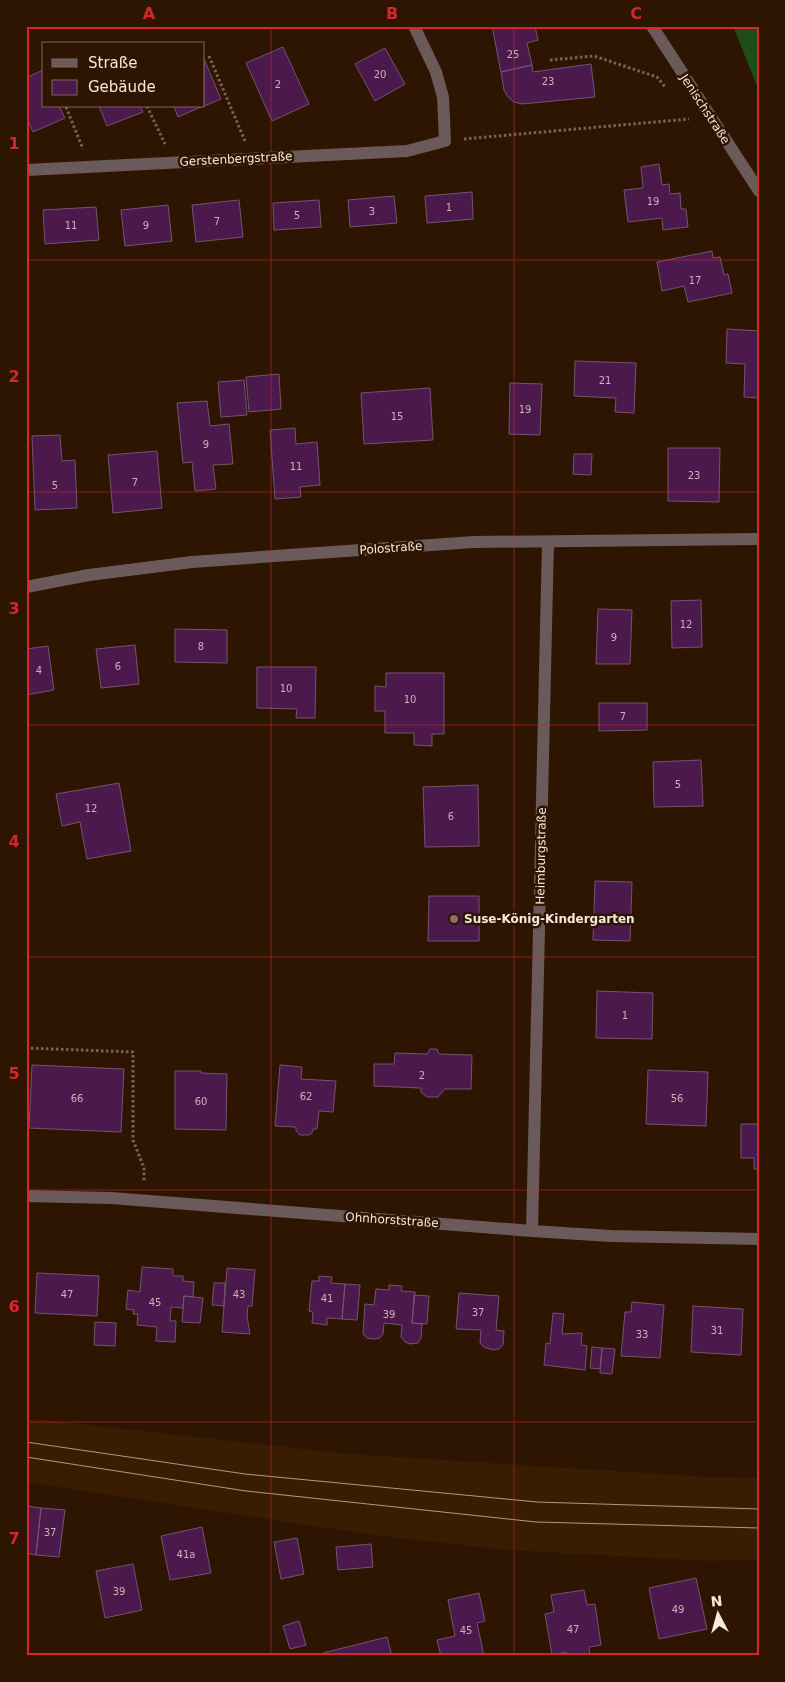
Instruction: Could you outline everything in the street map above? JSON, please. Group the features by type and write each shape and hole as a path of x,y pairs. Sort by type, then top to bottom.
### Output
{"street":[{"path":"414,26 436,72 443,97 446,141"},
{"name":"Jenischstraße","path":"652,26 759,191"},
{"name":"Gerstenbergstraße","path":"26,170 406,151 446,141"},
{"name":"Polostraße","path":"26,587 89,575 192,562 465,543 759,539"},
{"name":"Heimburgstraße","path":"532,1231 548,542"},
{"name":"Ohnhorststraße","path":"26,1196 111,1198 611,1236 759,1239"}],"path":[{"path":"209,56 246,145"},
{"path":"550,60 594,56 657,77 666,88"},
{"path":"66,108 85,154"},
{"path":"148,108 168,150"},
{"path":"446,141 696,118"},
{"path":"26,1048 133,1052 133,1140 144,1168 144,1181"}],"shaded area":[{"path":"26,1418 349,1454 710,1477 759,1478 759,1560 709,1561 508,1550 373,1535 26,1482"}],"green space":[{"path":"733,26 759,26 759,91"}],"building":[{"path":"492,26 535,26 538,40 527,43 532,65 501,72"},
{"path":"283,47 309,104 272,121 246,63"},
{"path":"385,48 405,84 375,101 355,64"},
{"path":"205,61 221,99 205,106"},
{"path":"591,64 595,97 522,104 514,102 504,90 501,72 532,65 533,72"},
{"path":"42,70 42,108 60,108 65,118 33,132 26,116 26,78"},
{"path":"100,108 141,108 143,112 107,126"},
{"path":"175,108 198,108 178,117"},
{"path":"659,164 662,185 669,184 670,194 680,193 681,209 686,209 688,227 663,230 662,218 628,222 624,190 643,188 641,167"},
{"path":"472,192 473,219 427,223 425,196"},
{"path":"394,196 397,223 350,227 348,200"},
{"path":"239,200 243,237 196,242 192,205"},
{"path":"319,200 321,227 274,230 273,203"},
{"path":"168,205 172,241 125,246 121,210"},
{"path":"96,207 99,240 45,244 43,210"},
{"path":"712,251 713,258 720,257 724,275 728,274 732,293 688,302 684,286 662,291 657,262"},
{"path":"727,329 759,331 759,398 744,397 745,364 726,363"},
{"path":"575,361 636,363 634,413 615,412 616,398 574,396"},
{"path":"279,374 281,409 249,412 246,377"},
{"path":"244,380 247,415 221,417 218,382"},
{"path":"510,383 542,384 540,435 509,434"},
{"path":"430,388 433,440 364,444 361,393"},
{"path":"207,401 210,426 229,424 233,464 213,465 216,489 195,491 192,462 183,463 177,403"},
{"path":"295,428 296,444 317,442 320,485 300,487 301,497 275,499 270,430"},
{"path":"60,435 62,461 75,460 77,508 35,510 32,436"},
{"path":"668,448 720,448 719,502 668,501"},
{"path":"157,451 162,508 113,513 108,455"},
{"path":"574,454 592,454 591,475 573,474"},
{"path":"701,600 702,647 672,648 671,601"},
{"path":"598,609 632,610 630,664 596,664"},
{"path":"175,629 227,630 227,663 175,662"},
{"path":"135,645 139,684 101,688 96,649"},
{"path":"48,646 54,690 26,695 26,649"},
{"path":"257,667 316,667 315,718 296,718 297,709 257,708"},
{"path":"386,673 444,673 444,734 432,734 432,746 414,745 414,733 385,733 385,711 375,711 375,686 386,687"},
{"path":"599,703 647,703 647,730 599,731"},
{"path":"701,760 703,806 654,807 653,762"},
{"path":"119,783 131,851 87,859 80,822 62,826 56,794"},
{"path":"478,785 479,846 425,847 423,787"},
{"path":"595,881 632,882 630,941 593,940"},
{"name":"Suse-König-Kindergarten","path":"429,896 479,896 479,941 428,941"},
{"path":"597,991 653,993 652,1039 596,1038"},
{"path":"430,1049 437,1049 439,1054 472,1055 471,1089 445,1089 438,1097 427,1097 421,1092 421,1088 374,1086 374,1064 394,1064 395,1053 427,1054"},
{"path":"32,1065 124,1069 121,1132 29,1128"},
{"path":"280,1065 302,1067 301,1079 336,1081 333,1112 319,1111 317,1129 313,1129 309,1135 300,1135 296,1131 296,1127 275,1126"},
{"path":"648,1070 708,1072 706,1126 646,1124"},
{"path":"175,1071 227,1074 226,1130 175,1129"},
{"path":"741,1124 759,1124 759,1169 754,1169 754,1158 741,1158"},
{"path":"142,1267 173,1269 173,1276 183,1276 183,1281 194,1282 193,1297 184,1296 183,1308 171,1307 170,1321 176,1321 175,1342 156,1341 157,1327 137,1325 138,1314 133,1314 134,1310 126,1309 128,1290 140,1292"},
{"path":"227,1268 255,1270 252,1306 248,1306 247,1316 250,1334 222,1332"},
{"path":"37,1273 99,1276 97,1316 35,1313"},
{"path":"319,1276 332,1277 331,1283 345,1284 342,1319 327,1318 327,1325 312,1323 313,1312 309,1311 312,1281 319,1281"},
{"path":"214,1283 225,1283 224,1306 212,1305"},
{"path":"345,1284 360,1285 357,1320 342,1319"},
{"path":"389,1285 402,1286 401,1291 415,1292 412,1323 422,1324 421,1338 418,1343 410,1344 405,1342 401,1337 402,1325 384,1323 383,1334 380,1338 367,1338 363,1334 365,1304 374,1305 376,1289 389,1290"},
{"path":"459,1293 499,1296 496,1330 504,1331 503,1345 499,1349 493,1350 484,1347 480,1343 481,1330 456,1329"},
{"path":"414,1295 429,1296 427,1324 412,1323"},
{"path":"184,1296 203,1298 200,1323 182,1322"},
{"path":"632,1302 664,1305 660,1358 621,1356 625,1312 631,1312"},
{"path":"693,1306 743,1309 741,1355 691,1352"},
{"path":"553,1313 564,1314 562,1334 582,1333 581,1345 587,1346 585,1370 544,1365 546,1343 550,1344"},
{"path":"95,1322 116,1323 115,1346 94,1345"},
{"path":"592,1347 602,1348 600,1369 590,1368"},
{"path":"602,1348 615,1349 612,1374 600,1373"},
{"path":"26,1506 41,1508 36,1555 26,1553"},
{"path":"41,1508 65,1510 59,1557 36,1555"},
{"path":"202,1527 211,1573 170,1580 161,1536"},
{"path":"297,1538 304,1574 281,1579 274,1542"},
{"path":"371,1544 373,1567 338,1570 336,1547"},
{"path":"133,1564 142,1610 105,1618 96,1571"},
{"path":"696,1578 707,1629 659,1639 649,1588"},
{"path":"584,1590 587,1605 595,1604 601,1645 589,1647 590,1656 566,1656 566,1652 552,1655 545,1614 554,1612 551,1595"},
{"path":"479,1593 485,1621 477,1623 484,1656 441,1656 437,1640 455,1636 448,1600"},
{"path":"299,1621 306,1645 290,1649 283,1626"},
{"path":"387,1637 392,1656 324,1656 323,1653"}],"tram line":[{"path":"26,1442 245,1474 537,1502 759,1509"},
{"path":"26,1457 246,1491 536,1522 759,1528"}],"place":[{"name":"Suse-König-Kindergarten","path":"454,919"}]}
